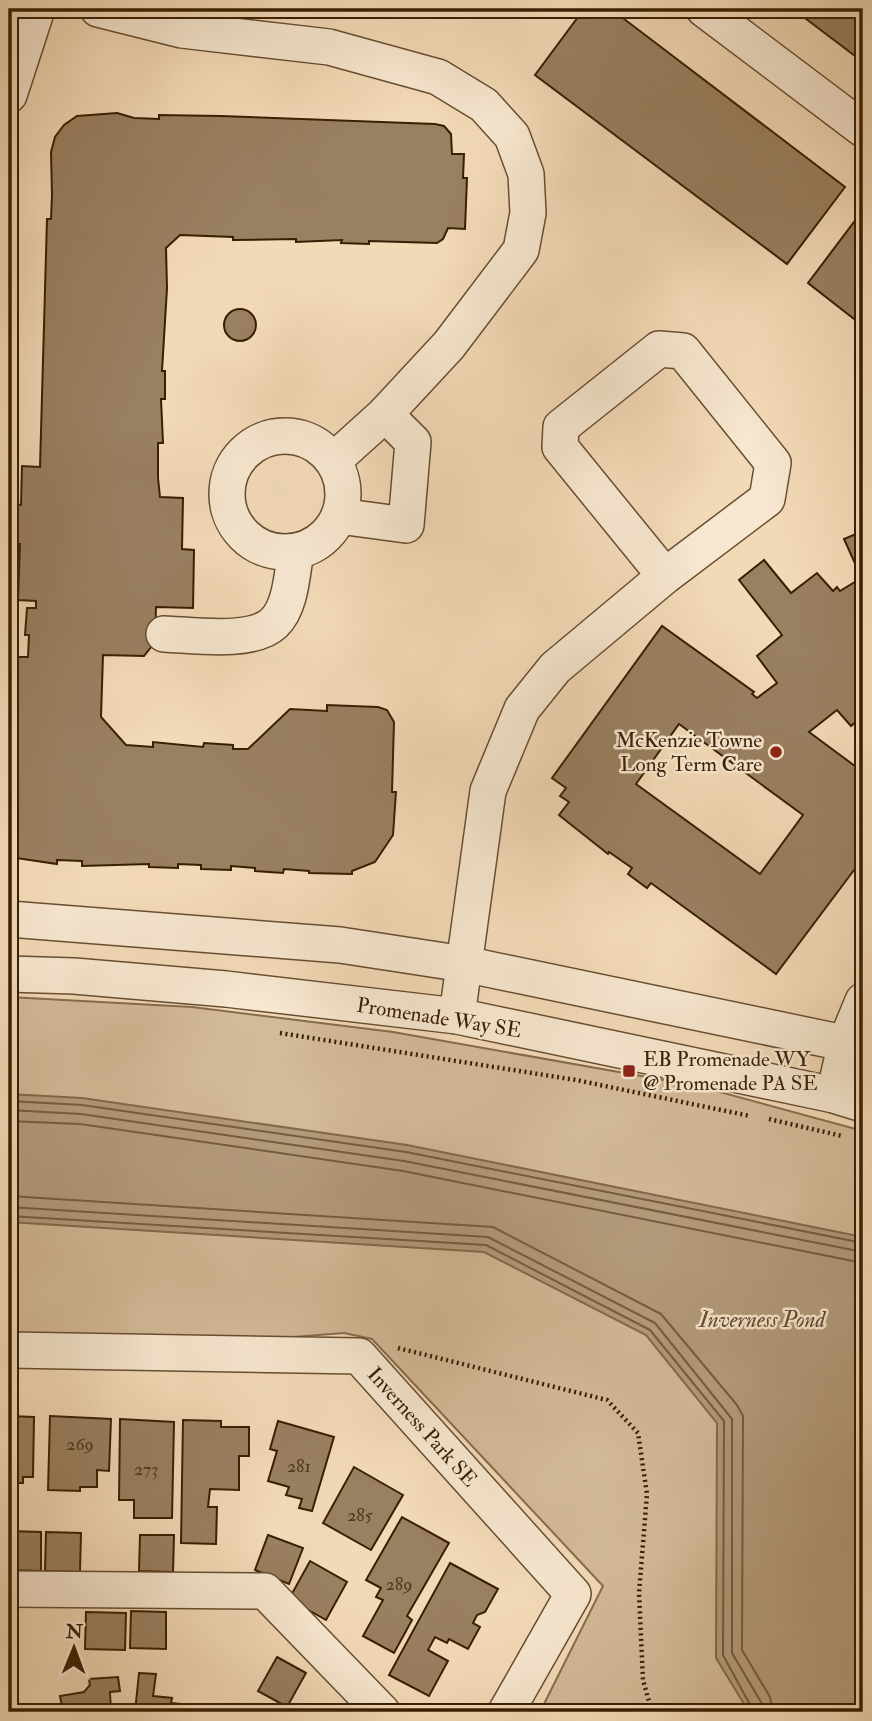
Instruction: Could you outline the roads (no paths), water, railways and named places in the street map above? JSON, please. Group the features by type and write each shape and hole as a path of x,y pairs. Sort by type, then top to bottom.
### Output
{"street":[{"path":"9,95 37,9"},
{"path":"704,9 863,129"},
{"path":"121,11 182,30 328,47 438,77 484,105 512,136 526,174 528,213 521,250 449,345 385,414 333,461"},
{"path":"457,1016 488,791 522,709 555,668 665,576 767,499 773,463 683,351 659,349 561,427 560,447 665,576"},
{"path":"339,516 405,525 413,442 385,414"},
{"path":"284,436 303,439 320,447 333,461 342,478 344,498 339,516 329,533 314,545 296,551 276,552 258,546 243,534 232,518 227,500 232,472 248,449 265,440 284,436"},
{"path":"164,635 249,636 274,623 289,593 296,551"},
{"path":"9,919 340,945 464,964 855,1044"},
{"name":"Promenade Way SE","path":"9,974 74,976 226,989 457,1016 849,1100"},
{"path":"849,1100 863,1000"},
{"name":"Inverness Park SE","path":"9,1350 359,1356 573,1594 506,1712"},
{"path":"9,1589 265,1591 382,1712"}],"water":[{"name":"Inverness Pond","path":"9,1094 82,1098 407,1145 863,1237 863,1712 749,1712 716,1658 717,1423 646,1335 484,1252 9,1222"}],"place":[{"name":"McKenzie Towne Long Term Care","path":"776,752"},
{"name":"EB Promenade WY @ Promenade PA SE","path":"629,1071"}]}
